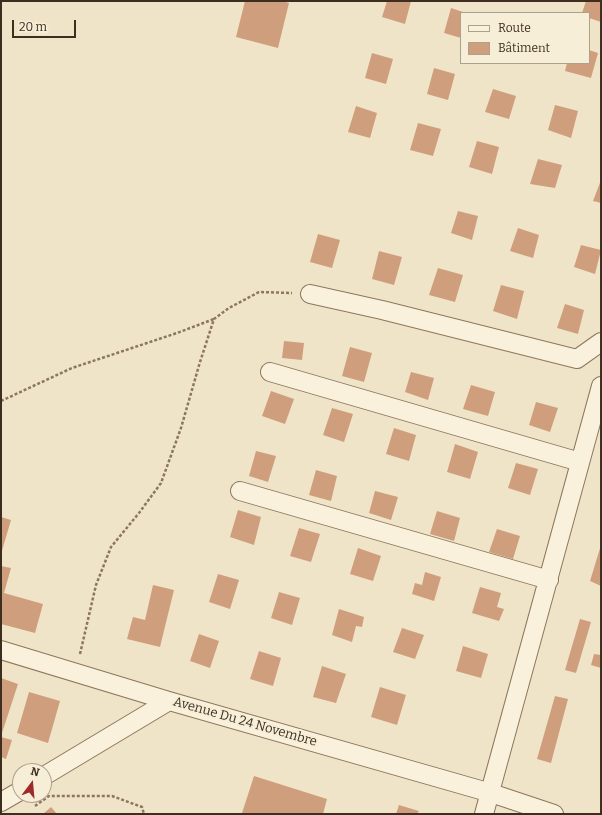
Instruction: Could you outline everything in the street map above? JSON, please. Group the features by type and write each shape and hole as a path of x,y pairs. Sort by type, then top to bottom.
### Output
{"street":[{"path":"310,294 382,310 577,359 601,342"},
{"path":"270,372 580,462"},
{"path":"484,814 491,793 601,386"},
{"path":"240,491 548,580"},
{"name":"Avenue Du 24 Novembre","path":"1,650 491,793 554,814"},
{"path":"52,771 169,700"},
{"path":"1,802 12,796"}],"path":[{"path":"1,401 72,368 214,319 229,308 259,292 310,294"},
{"path":"76,672 96,585 111,547 139,514 161,483 181,428 214,319"},
{"path":"52,796 112,796 142,807 144,814"}],"building":[{"path":"245,1 282,1 289,3 278,48 236,37"},
{"path":"387,1 411,1 405,24 382,17"},
{"path":"586,1 601,1 601,22 590,18 590,12 582,12"},
{"path":"451,8 463,12 460,12 460,38 444,33"},
{"path":"590,50 598,53 591,78 565,71 567,64 590,64"},
{"path":"372,53 393,59 386,84 365,78"},
{"path":"434,68 455,74 448,100 427,94"},
{"path":"493,89 516,96 509,119 485,112"},
{"path":"555,105 578,111 571,138 548,130"},
{"path":"356,106 377,113 370,138 348,132"},
{"path":"418,123 441,129 433,156 410,150"},
{"path":"477,141 499,147 492,174 469,167"},
{"path":"538,159 562,165 555,188 530,184"},
{"path":"601,180 601,203 593,201"},
{"path":"458,211 478,216 472,240 451,233"},
{"path":"518,228 539,235 533,258 510,251"},
{"path":"318,234 340,240 332,268 310,262"},
{"path":"581,245 601,250 595,274 574,267"},
{"path":"379,251 402,257 394,285 372,279"},
{"path":"438,268 463,275 455,302 429,295"},
{"path":"501,285 524,291 517,319 493,311"},
{"path":"565,304 584,310 578,334 557,328"},
{"path":"284,341 304,343 302,360 282,358"},
{"path":"350,347 372,353 364,382 342,376"},
{"path":"411,372 434,378 428,400 405,392"},
{"path":"471,385 495,392 488,416 463,409"},
{"path":"271,391 294,399 285,424 262,416"},
{"path":"536,402 558,408 550,432 529,425"},
{"path":"332,408 353,414 344,442 323,435"},
{"path":"394,428 416,435 409,461 386,454"},
{"path":"455,444 478,452 470,479 447,472"},
{"path":"256,451 276,456 268,482 249,476"},
{"path":"516,463 538,469 530,495 508,488"},
{"path":"316,470 337,476 331,501 309,495"},
{"path":"375,491 398,497 391,520 369,513"},
{"path":"238,510 261,517 254,545 230,537"},
{"path":"437,511 460,518 454,541 430,534"},
{"path":"1,517 11,520 1,554"},
{"path":"299,528 320,534 311,562 290,556"},
{"path":"497,529 520,536 513,559 489,552"},
{"path":"601,545 601,586 590,581"},
{"path":"358,548 381,556 373,581 350,574"},
{"path":"1,566 11,568 4,593 43,604 35,633 1,624"},
{"path":"425,572 441,577 434,601 412,594 415,583 422,585"},
{"path":"218,574 239,580 230,609 209,602"},
{"path":"153,585 174,590 160,647 127,639 133,617 145,620"},
{"path":"480,587 501,593 497,607 504,609 499,621 472,613"},
{"path":"279,592 300,598 292,625 271,618"},
{"path":"339,609 364,617 362,627 356,626 352,642 332,635"},
{"path":"580,619 591,622 576,673 565,670"},
{"path":"402,628 424,635 415,659 393,652"},
{"path":"199,634 219,641 210,668 190,661"},
{"path":"463,646 488,654 481,678 456,671"},
{"path":"259,651 281,658 273,686 250,679"},
{"path":"594,654 601,655 601,668 591,665"},
{"path":"322,666 346,674 336,703 313,697"},
{"path":"1,678 18,684 1,736"},
{"path":"380,687 406,695 397,725 371,717"},
{"path":"29,692 60,701 48,743 17,733"},
{"path":"555,696 568,699 551,763 537,759"},
{"path":"1,737 12,740 6,759 1,757"},
{"path":"254,776 327,799 323,814 242,813"},
{"path":"399,805 419,811 417,814 396,814"},
{"path":"51,807 57,814 43,814"}]}
